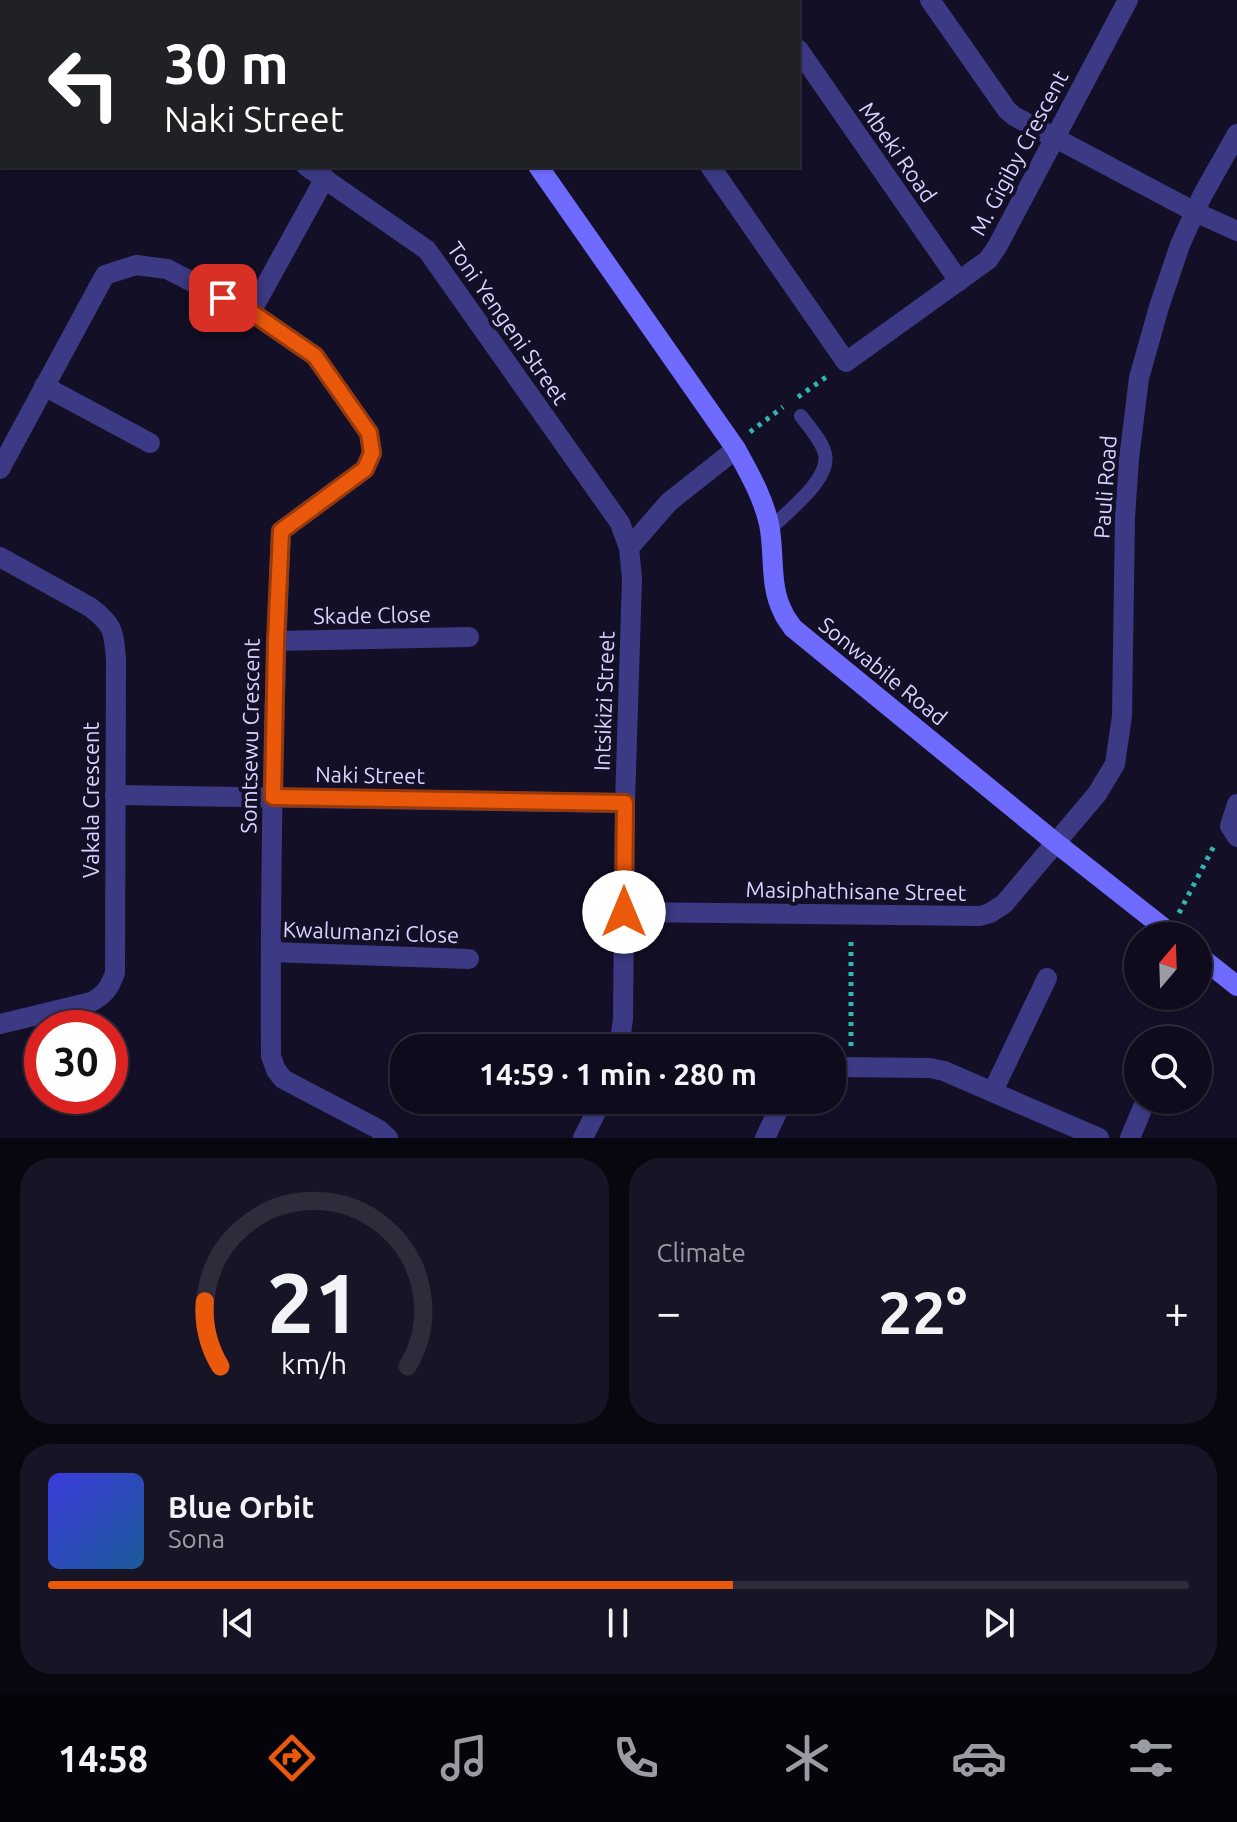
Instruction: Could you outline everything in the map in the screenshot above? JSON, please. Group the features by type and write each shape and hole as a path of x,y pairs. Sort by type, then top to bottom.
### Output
{"street":[{"path":"930,0 1007,110 1022,122 1237,231"},
{"name":"M. Gigiby Crescent","path":"711,168 846,362 988,260 1056,138 1121,3"},
{"name":"Mbeki Road","path":"800,52 959,281"},
{"name":"Pauli Road","path":"1056,843 1097,794 1115,764 1122,716 1125,517 1139,378 1180,245 1237,134"},
{"name":"Toni Yengeni Street","path":"309,168 427,250 620,523 629,548"},
{"name":"Sonwabile Road","path":"539,168 736,449 756,485 770,529 776,593 782,611 793,628 1156,922"},
{"path":"251,312 325,178"},
{"name":"Somtsewu Crescent","path":"0,469 105,275 136,265 167,269 251,312 315,356 369,433 372,453 365,469 281,531 273,797 271,1056 276,1070 291,1085 378,1129 388,1138"},
{"path":"44,386 150,443"},
{"path":"629,548 669,502 736,449"},
{"name":"Intsikizi Street","path":"621,1034 632,579 629,548"},
{"name":"Vakala Crescent","path":"0,557 101,615 113,629 116,660 115,973 112,983 103,996 91,1002 0,1024"},
{"name":"Skade Close","path":"276,641 469,637"},
{"name":"Naki Street","path":"115,795 625,803"},
{"path":"1235,835 1230,826 1237,804"},
{"name":"Masiphathisane Street","path":"624,912 980,916 1004,904 1056,843"},
{"name":"Kwalumanzi Close","path":"271,952 469,959"},
{"path":"1212,966 1237,986"},
{"path":"993,1091 1047,978"},
{"path":"846,1067 930,1068 955,1074 1099,1138"},
{"path":"583,1138 595,1114"},
{"path":"765,1138 776,1114"},
{"path":"1130,1138 1140,1114"}],"lane":[{"path":"770,529 819,480 825,467 825,451 801,416"}],"path":[{"path":"1176,922 1213,845 1235,835"},
{"path":"844,1034 851,915"}],"route":[{"path":"223,298 251,312 315,356 369,433 372,453 365,469 281,531 273,797 625,803 624,912"}]}
